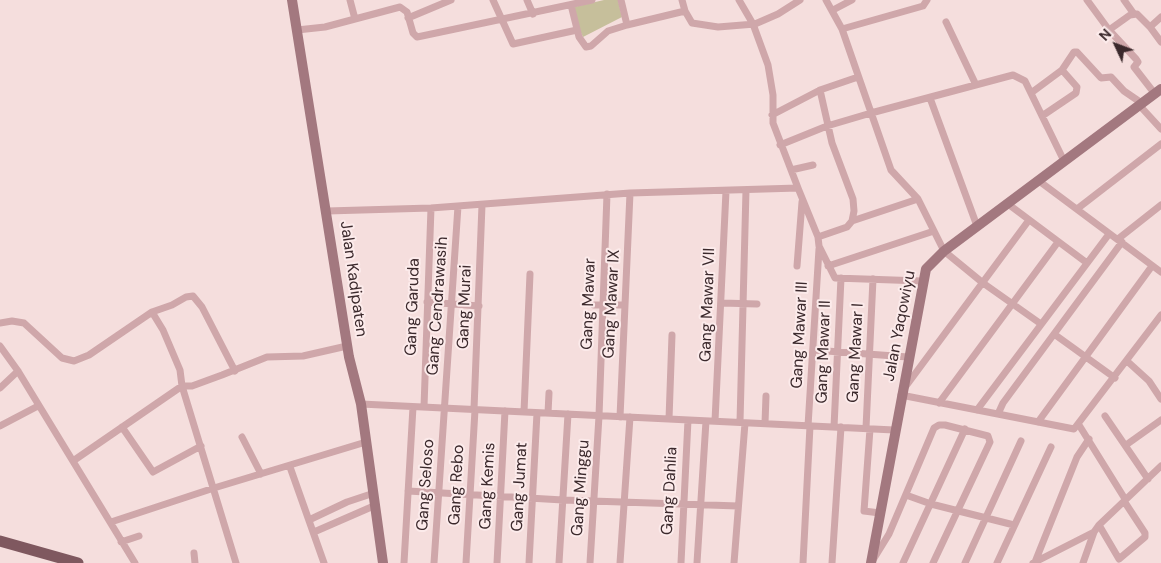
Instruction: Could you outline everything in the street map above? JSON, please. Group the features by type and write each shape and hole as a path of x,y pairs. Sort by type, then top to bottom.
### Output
{"main road":[{"path":"0,541 63,562 78,563"}],"street":[{"name":"Jalan Kadipaten","path":"292,0 348,346 361,404 383,563"},
{"path":"350,0 355,19"},
{"path":"408,18 451,0"},
{"path":"493,0 512,43 515,45 577,30"},
{"path":"527,0 533,14"},
{"path":"297,30 325,27 400,7 405,10 411,29 417,37 592,0"},
{"path":"622,0 627,25"},
{"path":"682,0 690,21 694,24 718,27 753,24 775,16 800,0"},
{"path":"740,0 753,24 770,72 773,96 772,115 780,144 792,170 818,237 819,246 832,275 841,278 922,280"},
{"path":"826,0 842,29 891,170 918,199 944,251 983,283 1041,324"},
{"path":"833,10 852,0"},
{"path":"842,29 923,6 927,0"},
{"path":"1088,0 1109,30 1136,59 1138,62 1134,67 1158,92"},
{"path":"1124,0 1134,14"},
{"path":"571,5 582,43 588,48 608,31 685,10"},
{"path":"1109,30 1134,14 1140,15 1161,42"},
{"path":"1150,26 1161,17"},
{"path":"946,22 976,85"},
{"path":"1031,93 1062,70 1074,52 1077,52 1101,78 1111,77 1142,105 1161,130"},
{"path":"1042,116 1062,105 1078,91 1077,87 1062,70"},
{"path":"780,144 827,126 1013,75 1025,81 1064,161"},
{"path":"772,115 820,90 858,76"},
{"path":"820,90 827,126 853,199 854,211 852,221"},
{"name":"Jalan Yaqowiyu","path":"871,563 922,280 928,265 977,226 1158,92"},
{"path":"930,98 977,226"},
{"path":"1077,209 1161,144"},
{"path":"792,170 813,165"},
{"path":"1039,181 1161,271"},
{"path":"327,212 482,205 607,194 798,188"},
{"name":"Gang Mawar VII","path":"715,421 726,190"},
{"path":"734,563 742,422 746,190"},
{"name":"Gang Mawar IX","path":"620,416 630,193"},
{"name":"Gang Mawar","path":"599,416 607,194"},
{"path":"797,266 802,199"},
{"path":"818,237 844,229 852,221 918,199"},
{"path":"1008,204 1087,263"},
{"name":"Gang Murai","path":"475,409 482,205"},
{"path":"998,414 1002,403 1054,334 1120,240 1161,205"},
{"name":"Gang Cendrawasih","path":"445,408 458,206"},
{"name":"Gang Garuda","path":"424,407 431,208"},
{"path":"1029,220 902,392 939,403 1071,429 1079,424 1161,315"},
{"path":"828,266 934,231"},
{"path":"977,410 1109,234"},
{"path":"939,403 1058,242"},
{"name":"Gang Mawar III","path":"803,563 819,246"},
{"path":"1038,422 1152,266"},
{"path":"524,412 530,274"},
{"name":"Gang Mawar II","path":"832,563 838,427 838,351 841,278"},
{"name":"Gang Mawar I","path":"873,279 864,511 880,513"},
{"path":"0,324 12,320 24,323 62,358 74,362 89,355 152,312 172,305 186,296 193,296 202,307 235,371"},
{"path":"427,302 479,306"},
{"path":"722,302 757,304"},
{"path":"594,304 625,305"},
{"path":"152,312 180,370 182,386 236,563"},
{"path":"1054,334 1115,378"},
{"path":"669,419 672,335"},
{"path":"0,346 18,371 135,563"},
{"path":"73,462 182,386 192,386 235,371 267,357 303,356 348,346"},
{"path":"813,350 908,357"},
{"path":"1127,361 1149,381 1161,399"},
{"path":"0,388 18,371"},
{"path":"548,413 550,393"},
{"path":"765,424 766,396"},
{"path":"361,404 894,430"},
{"path":"0,426 38,406"},
{"path":"404,563 413,406"},
{"name":"Gang Seloso","path":"434,563 445,408"},
{"name":"Gang Rebo","path":"466,563 475,409"},
{"name":"Gang Kemis","path":"497,563 506,411"},
{"name":"Gang Jumat","path":"529,563 537,412"},
{"path":"559,563 568,414"},
{"name":"Gang Minggu","path":"590,563 599,416"},
{"path":"1105,416 1148,479"},
{"path":"620,563 630,417"},
{"name":"Gang Dahlia","path":"680,563 688,420"},
{"path":"1126,445 1161,420"},
{"path":"698,563 706,421"},
{"path":"1079,424 1146,533 1145,537 1119,559 1098,524"},
{"path":"871,563 888,534 934,428 940,425 965,429 988,436 990,440 933,563"},
{"path":"122,427 153,472 201,446"},
{"path":"903,563 965,429"},
{"path":"242,437 261,474"},
{"path":"1034,563 1077,458 1089,439"},
{"path":"965,563 1021,441"},
{"path":"111,522 214,488 290,467 366,442"},
{"path":"997,563 1051,447"},
{"path":"290,467 324,563"},
{"path":"1083,563 1098,524 1160,470"},
{"path":"408,491 501,494 563,500 738,506"},
{"path":"309,520 347,502 374,493"},
{"path":"906,495 957,512 1014,525"},
{"path":"314,532 376,505"},
{"path":"1034,563 1094,532"},
{"path":"121,542 139,536"},
{"path":"194,554 195,563"}],"shaded area":[{"path":"604,0 618,0 622,17 583,37 577,25 574,7"}]}
